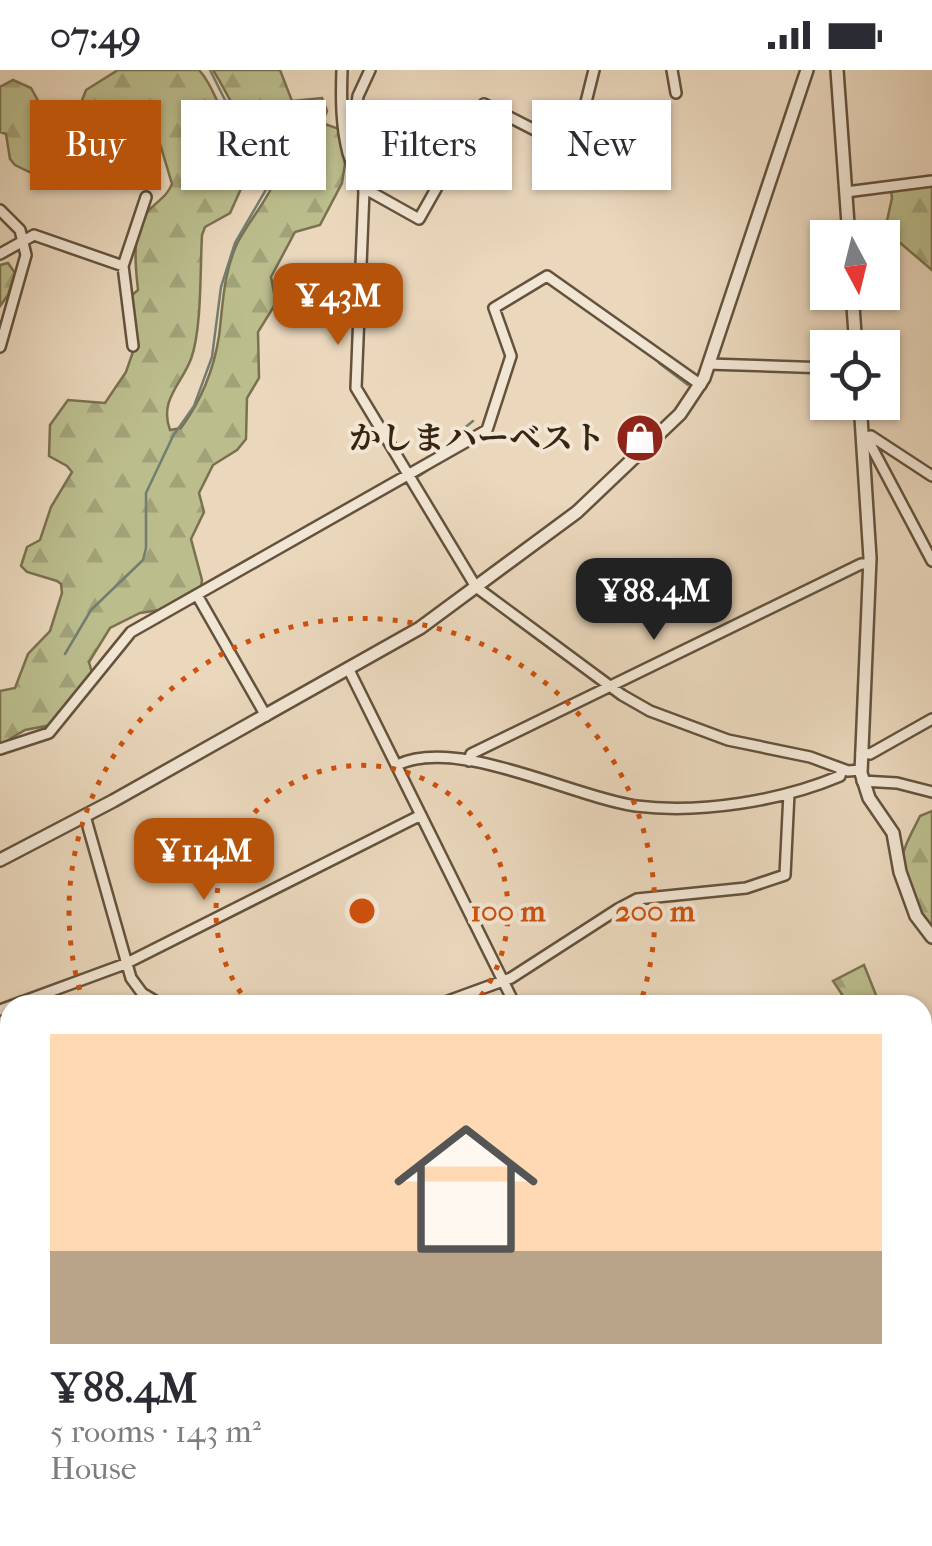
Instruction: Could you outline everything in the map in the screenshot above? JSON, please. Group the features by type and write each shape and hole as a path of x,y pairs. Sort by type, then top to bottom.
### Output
{"street":[{"path":"342,70 346,141"},
{"path":"358,100 370,70"},
{"path":"594,70 577,138 566,146 484,104 419,219 364,191 356,388 476,587 610,686 650,712 716,736 810,757 932,792"},
{"path":"672,70 676,93"},
{"path":"0,860 411,634 577,512 680,414 700,385 708,364 807,70"},
{"path":"837,70 848,220"},
{"path":"846,192 932,182"},
{"path":"133,346 122,266 146,197"},
{"path":"0,210 20,230 24,240 24,266 0,346"},
{"path":"0,254 34,235 122,266"},
{"path":"0,749 50,732 131,632 488,430 511,356 494,308 548,276 700,385"},
{"path":"708,364 810,367"},
{"path":"861,420 870,564 862,775 870,798 890,826 913,908 932,937"},
{"path":"862,440 871,436 932,476"},
{"path":"862,440 869,442 932,561"},
{"path":"469,761 470,754 861,564 870,564"},
{"path":"197,594 266,716"},
{"path":"349,670 511,995"},
{"path":"861,753 870,754 932,720"},
{"path":"397,766 436,759 469,761 648,807 732,804 789,793 840,776 842,769"},
{"path":"464,995 504,981 627,903 658,895 746,888 785,875 789,793"},
{"path":"41,995 126,964 421,815"},
{"path":"85,816 126,964 136,986 148,995"}],"green space":[{"path":"118,70 199,70 217,100 181,100 181,190 240,190 230,213 205,227 202,235 197,332 191,359 169,401 170,430 181,428 205,385 217,348 232,257 270,190 326,190 326,124 339,129 345,164 342,183 320,225 295,232 271,277 276,303 258,332 259,378 247,398 246,439 237,450 213,465 199,493 204,512 191,539 201,587 160,610 140,613 110,628 89,662 92,673 51,725 25,730 0,745 0,691 15,688 28,654 50,631 62,593 57,581 27,572 21,566 27,547 40,540 51,507 72,472 49,456 50,425 68,400 105,403 126,372 135,346 130,297 138,290 137,237 144,217 172,184 161,147 161,100 82,100 86,90"},
{"path":"213,70 280,70 292,100 230,100"},
{"path":"13,80 31,88 38,100 30,100 30,172 10,159 6,134 0,132 0,87"},
{"path":"932,185 932,270 900,243 900,220 887,220 891,191"},
{"path":"8,263 15,273 0,306 0,265"},
{"path":"932,811 932,927 911,898 902,862 920,816"},
{"path":"864,965 876,995 842,995 833,981"}],"waterway":[{"path":"65,654 91,610 143,560 146,493 173,436 194,406 212,357 221,287 235,243 275,174 271,158 231,112 210,70"},
{"path":"659,363 688,385"},
{"path":"450,444 473,421"},
{"path":"416,478 446,458"},
{"path":"413,490 468,583"}],"place":[{"name":"かしまハーベスト","path":"640,438"}]}
